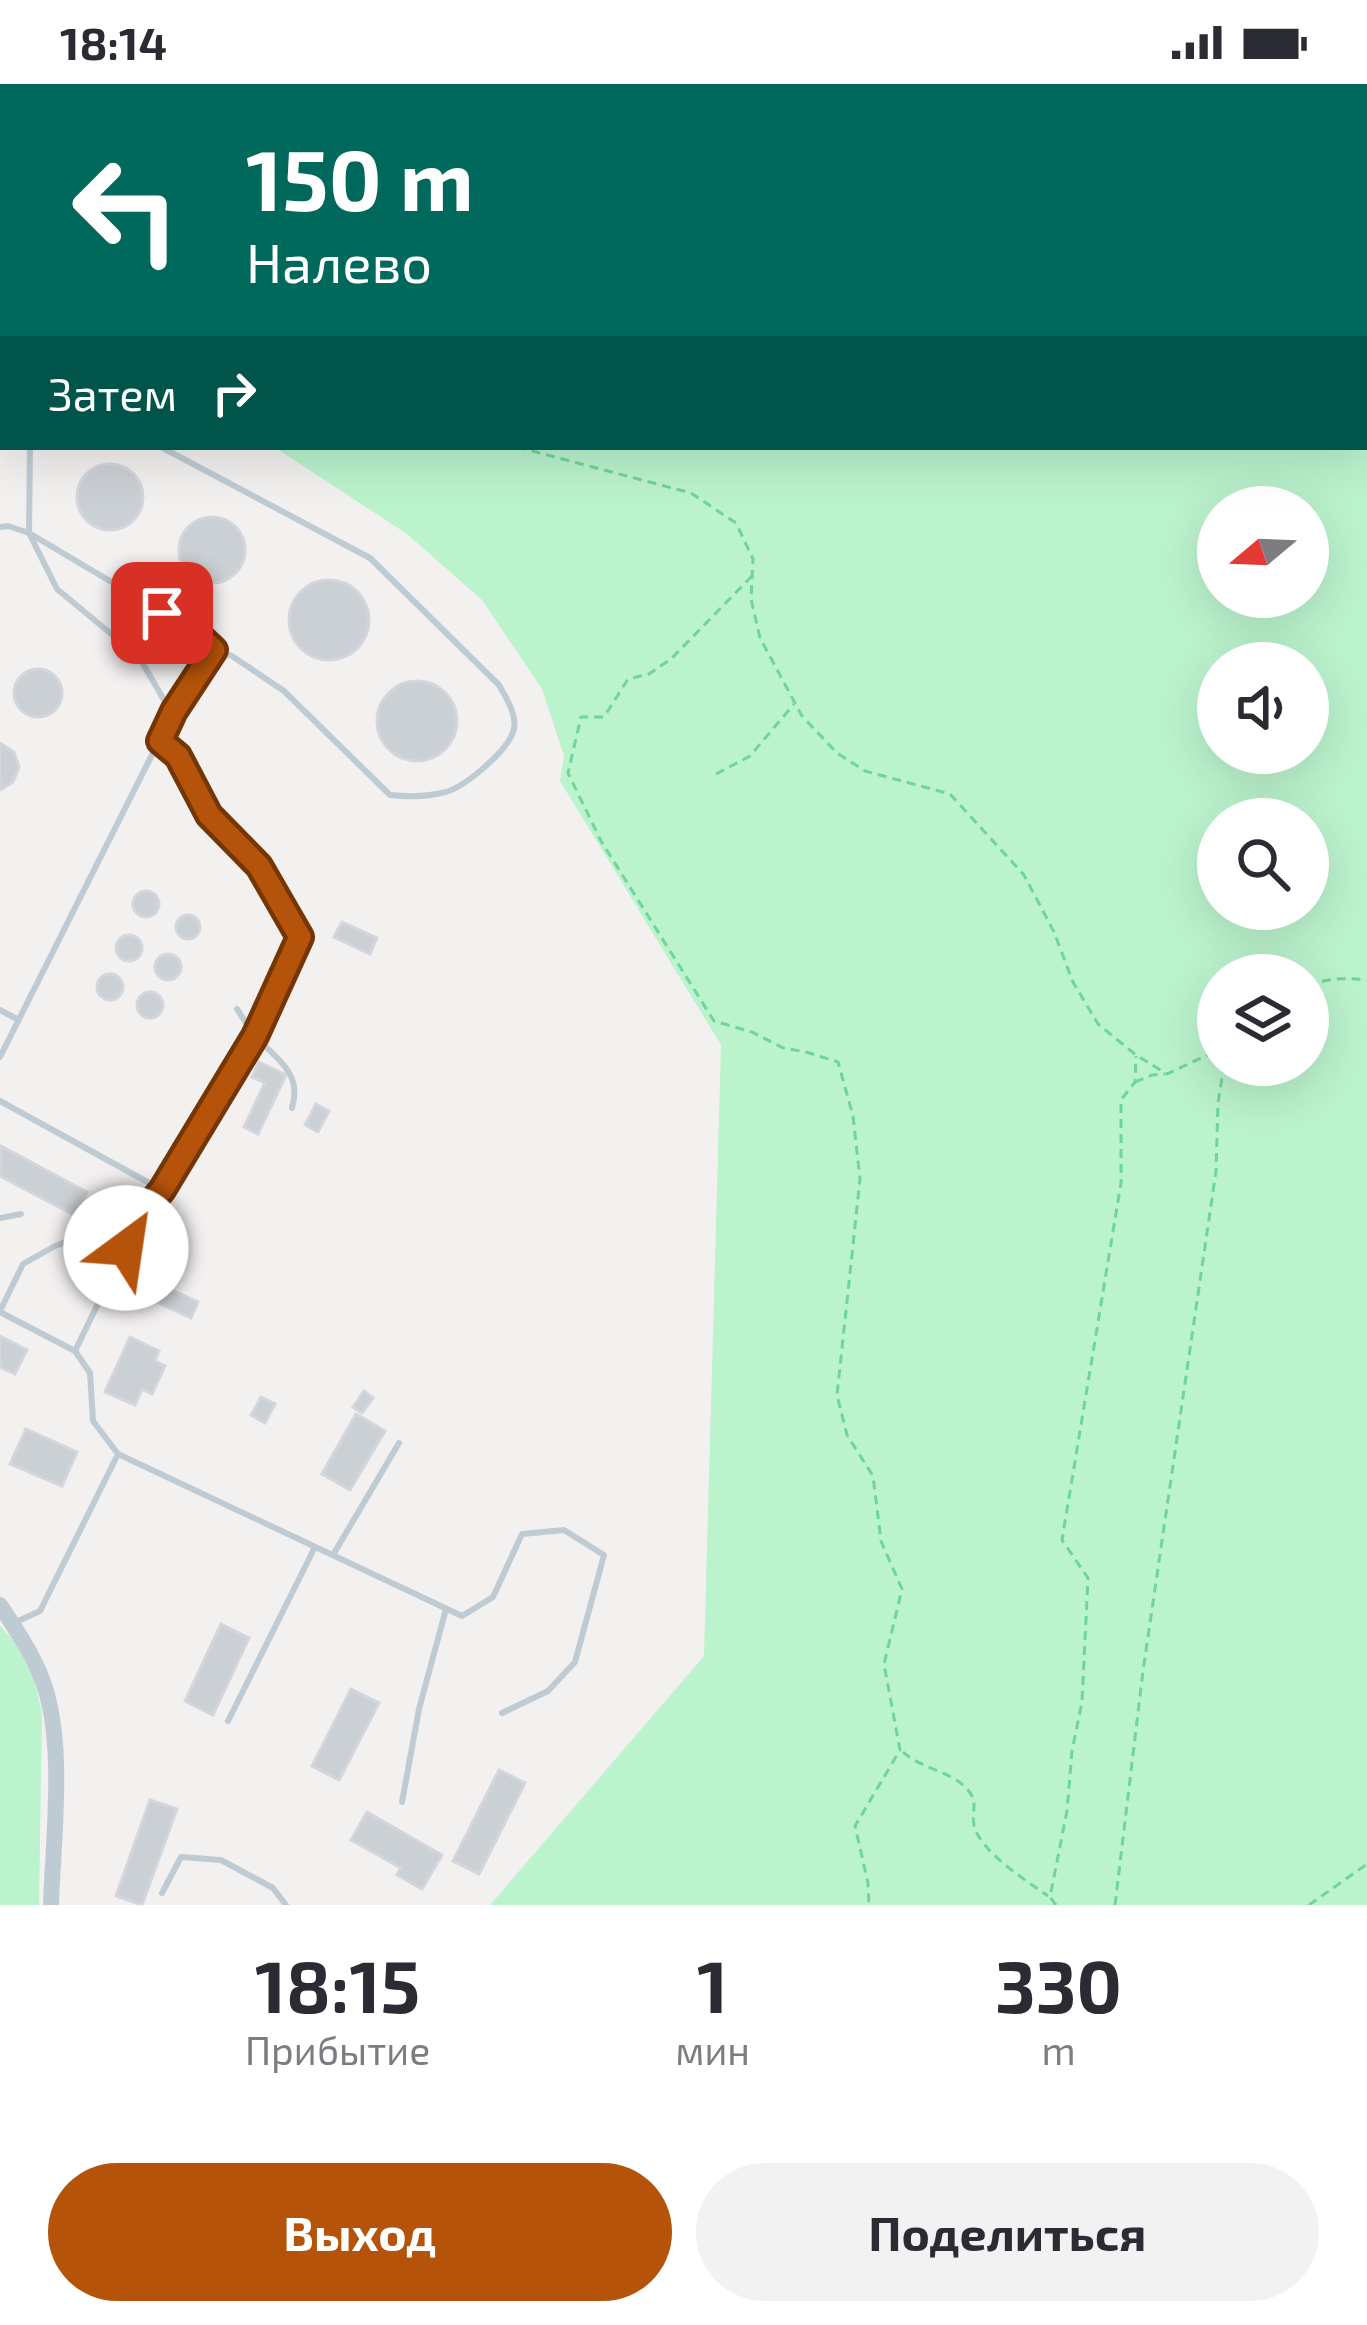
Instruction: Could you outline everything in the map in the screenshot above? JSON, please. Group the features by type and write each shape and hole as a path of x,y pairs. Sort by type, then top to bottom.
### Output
{"street":[{"path":"0,1605 42,1677 52,1714 51,1905"}],"lane":[{"path":"30,450 28,533 58,590 139,656 174,711"},
{"path":"0,527 28,533 194,631 214,650 232,656 284,691 390,796 452,790 502,752 514,727 510,705 499,685 370,558 167,450"},
{"path":"0,1057 174,711 214,650"},
{"path":"75,1351 142,1214 162,1190 255,1036 300,937 259,866 209,815 178,756 160,741"},
{"path":"237,1009 255,1036 289,1070 295,1096 292,1108"},
{"path":"0,1010 19,1020"},
{"path":"0,1101 162,1190"},
{"path":"0,1218 21,1214"},
{"path":"142,1214 56,1246 23,1264 0,1312 75,1351 90,1373 93,1421 118,1454 462,1616 493,1597 522,1534 564,1530 604,1555 575,1662 548,1691 502,1713"},
{"path":"333,1555 399,1443"},
{"path":"12,1624 40,1611 118,1454"},
{"path":"228,1721 316,1547"},
{"path":"402,1802 419,1709 446,1609"},
{"path":"163,1892 181,1857 221,1860 272,1888 286,1905"}],"path":[{"path":"529,450 691,493 736,524 753,559 751,599 760,638 802,716 837,753 865,771 950,794 1024,874 1073,982 1098,1024 1167,1074"},
{"path":"752,576 671,659 649,674 628,680 604,717 581,717 568,773 601,841 714,1021 752,1031 782,1048 838,1062 853,1116 860,1179 837,1395 847,1435 873,1476 881,1541 902,1588 884,1664 900,1750 914,1762 964,1784 976,1801 974,1825 985,1845 1056,1905"},
{"path":"716,774 750,756 795,703"},
{"path":"1329,980 1367,980"},
{"path":"1135,1082 1136,1055"},
{"path":"1050,1898 1082,1702 1088,1578 1062,1540 1121,1184 1120,1100 1135,1082 1197,1059"},
{"path":"1115,1905 1216,1171 1220,1086"},
{"path":"868,1905 855,1826 900,1750"},
{"path":"1309,1905 1367,1864"}],"green space":[{"path":"279,450 1367,450 1367,1905 490,1905 704,1656 721,1045 560,781 564,756 542,689 482,600 407,534"},
{"path":"0,1626 14,1641 34,1679 42,1713 39,1905 0,1905"}],"building":[{"path":"110,464 133,474 143,497 133,520 110,530 87,520 77,497 87,474"},
{"path":"212,517 235,527 245,550 235,573 212,583 189,573 179,550 189,527"},
{"path":"329,580 357,592 369,620 357,648 329,660 301,648 289,620 301,592"},
{"path":"38,669 55,676 62,693 55,710 38,717 21,710 14,693 21,676"},
{"path":"417,681 445,693 457,721 445,749 417,761 389,749 377,721 389,693"},
{"path":"0,743 14,752 19,767 13,782 0,790"},
{"path":"146,891 159,904 146,917 133,904"},
{"path":"188,915 200,927 188,939 176,927"},
{"path":"342,922 377,938 370,954 334,937"},
{"path":"129,935 142,948 129,961 116,948"},
{"path":"168,954 181,967 168,980 155,967"},
{"path":"110,974 123,987 110,1000 97,987"},
{"path":"150,992 163,1005 150,1018 137,1005"},
{"path":"259,1062 286,1075 258,1134 244,1127 265,1083 252,1077"},
{"path":"316,1104 329,1111 318,1132 305,1125"},
{"path":"1,1146 87,1192 74,1215 0,1176"},
{"path":"157,1283 198,1302 191,1318 150,1299"},
{"path":"0,1336 27,1350 15,1374 0,1367"},
{"path":"130,1337 159,1351 155,1361 165,1366 152,1394 142,1389 135,1405 105,1392"},
{"path":"364,1391 373,1398 362,1413 353,1407"},
{"path":"261,1397 275,1404 265,1423 251,1415"},
{"path":"356,1414 385,1431 350,1490 322,1474"},
{"path":"26,1429 77,1452 62,1486 10,1464"},
{"path":"221,1624 249,1638 213,1715 185,1701"},
{"path":"351,1689 379,1703 339,1780 312,1766"},
{"path":"499,1770 525,1783 479,1874 453,1861"},
{"path":"150,1800 177,1809 142,1905 116,1896"},
{"path":"367,1812 442,1855 422,1889 397,1875 401,1868 351,1840"}],"route":[{"path":"126,1248 142,1214 162,1190 255,1036 300,937 259,866 209,815 178,756 160,741 214,650 194,631 162,613"}]}
